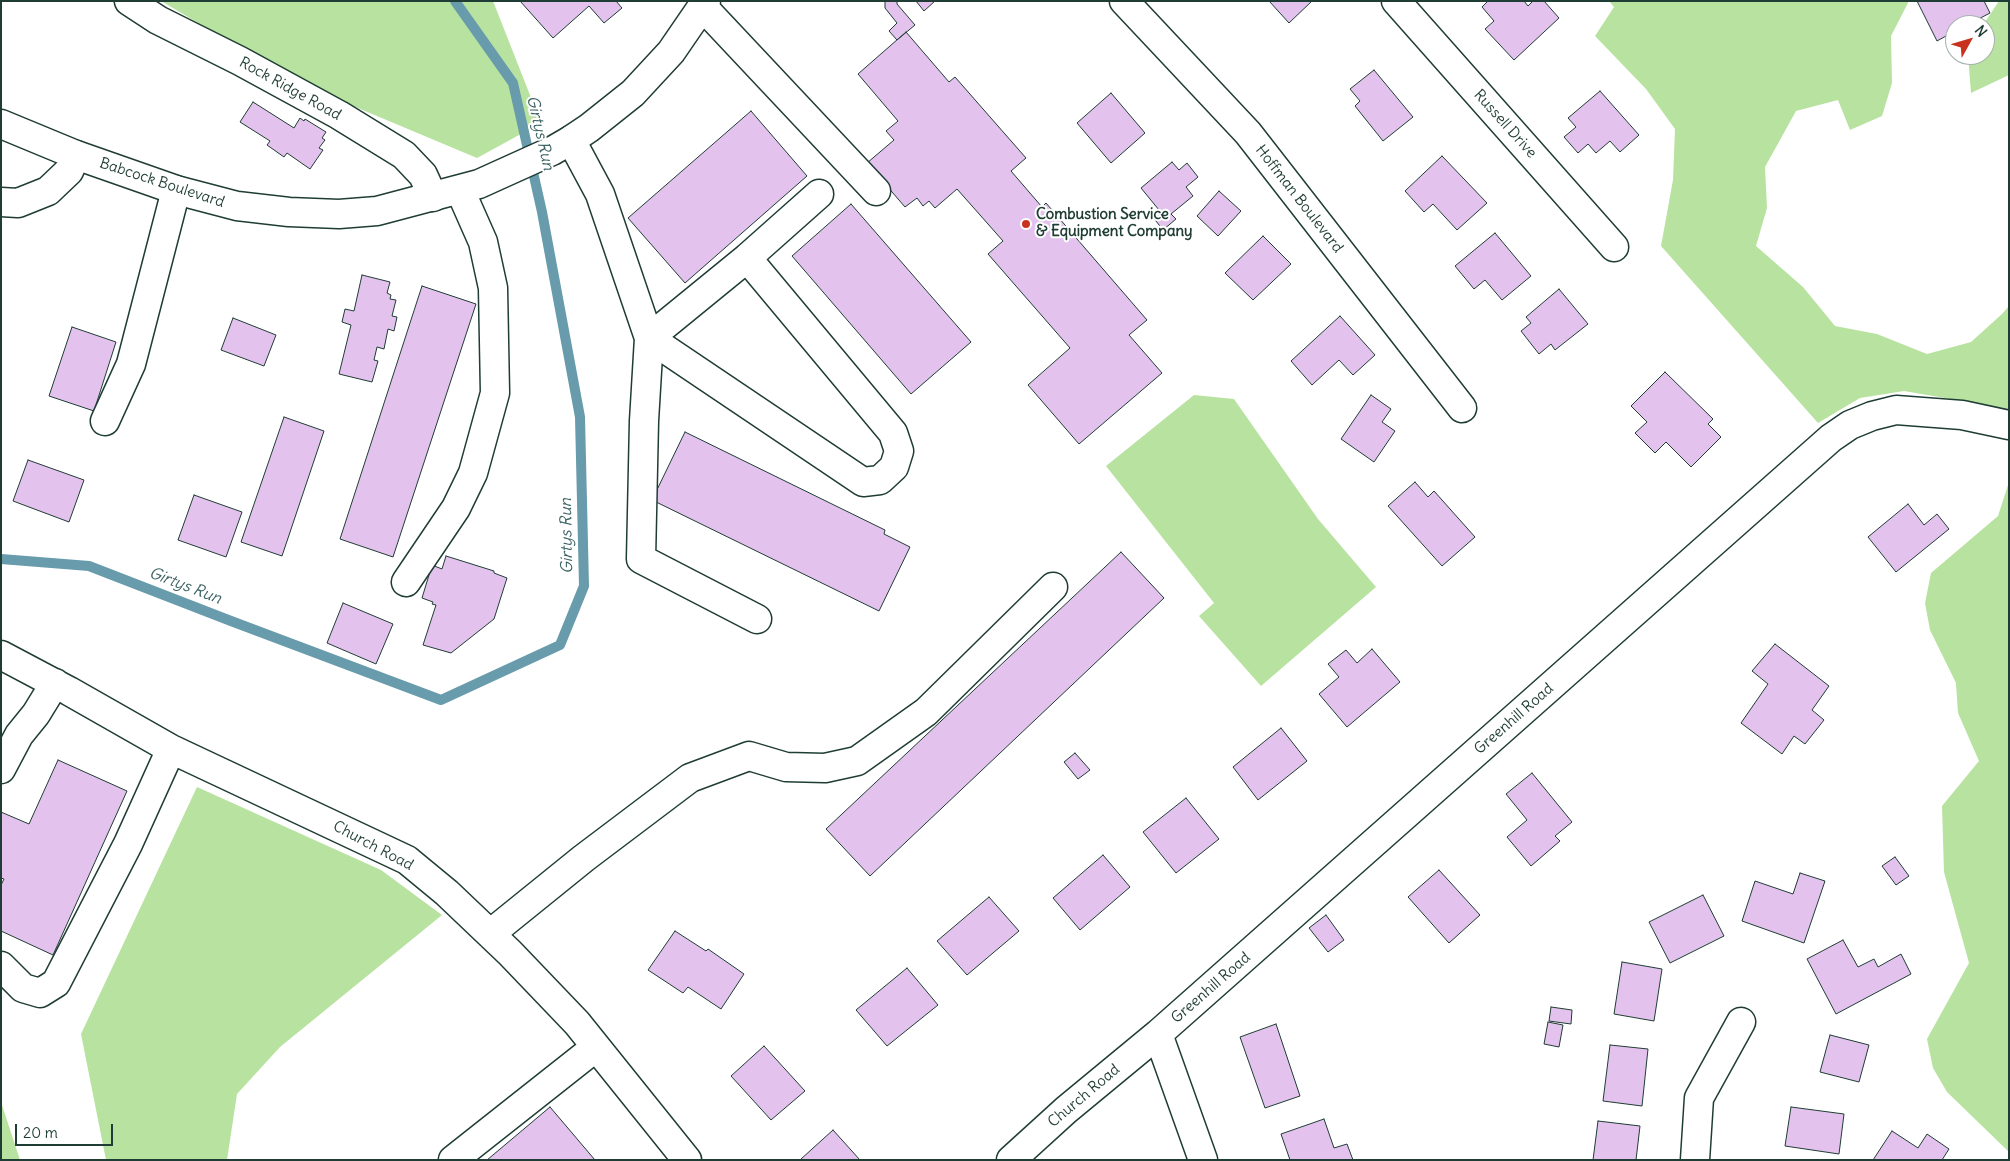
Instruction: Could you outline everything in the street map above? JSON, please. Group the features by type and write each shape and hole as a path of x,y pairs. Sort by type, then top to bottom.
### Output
{"street":[{"name":"Rock Ridge Road","path":"129,1 158,20 240,61 339,115 404,155 423,175 433,198"},
{"name":"Hoffman Boulevard","path":"1124,1 1248,133 1462,408"},
{"name":"Russell Drive","path":"1396,1 1614,247"},
{"name":"Babcock Boulevard","path":"3,125 76,155 176,190 237,206 290,212 339,214 377,211 433,198 469,187 562,146 590,128 633,92 671,52 704,4"},
{"path":"704,4 876,191"},
{"path":"562,146 600,194 649,338 644,421 641,559 757,619"},
{"path":"1,202 18,203 48,191 68,171 76,155"},
{"path":"406,582 456,508 473,473 495,393 493,288 469,187"},
{"path":"105,421 131,364 176,190"},
{"path":"649,338 747,258 819,194"},
{"path":"649,338 863,482 880,480 894,467 899,451 893,433 747,258"},
{"name":"Greenhill Road","path":"1204,1160 1158,1034 1850,424 1896,410 1962,416 2009,425"},
{"path":"490,934 584,858 690,778 749,756 786,768 825,768 857,762 926,712 1053,587"},
{"name":"Church Road","path":"1,655 171,750 407,860 447,893 490,934 577,1023 687,1160"},
{"path":"1,769 19,735 36,714 54,683"},
{"path":"1,966 23,988 40,992 56,983 128,844 171,750"},
{"path":"1695,1160 1699,1098 1741,1022"},
{"name":"Church Road","path":"1010,1160 1066,1110 1158,1034"},
{"path":"452,1160 596,1047"}],"green space":[{"path":"161,1 493,1 541,123 477,158 346,103 247,52"},
{"path":"1609,1 1909,1 1891,36 1892,83 1882,116 1850,130 1838,100 1796,111 1765,167 1767,208 1756,246 1803,287 1835,326 1877,334 1927,354 1971,342 2009,306 2009,409 1904,391 1860,398 1818,423 1661,246 1673,180 1675,129 1646,89 1595,36 1614,7"},
{"path":"1999,1 2009,1 2009,75 1971,93 1969,65 1995,65 1995,15 1990,15"},
{"path":"1194,395 1234,399 1318,519 1376,587 1261,686 1199,616 1214,603 1106,466"},
{"path":"2009,482 2009,1152 1947,1092 1933,1068 1927,1039 1969,963 1944,872 1942,806 1979,761 1958,713 1956,683 1930,630 1925,603 1931,573 1998,516"},
{"path":"197,787 381,870 442,915 280,1047 237,1094 227,1160 106,1160 81,1034"},
{"path":"1,1102 20,1160 1,1160"}],"building":[{"path":"520,1 616,1 622,8 604,23 589,6 553,38"},
{"path":"885,1 897,1 897,4 915,25 897,40 889,31 897,23 885,8"},
{"path":"916,1 935,1 924,11"},
{"path":"1269,1 1312,1 1289,23"},
{"path":"1488,1 1524,1 1528,6 1533,1 1544,1 1559,18 1514,60 1485,29 1494,21 1482,7"},
{"path":"1917,1 1984,1 1990,13 1986,15 1945,15 1945,37 1937,41"},
{"name":"Combustion Service & Equipment Company","path":"906,32 949,82 955,77 1026,158 1011,171 1042,207 1046,203 1147,320 1129,335 1162,373 1079,444 1028,385 1070,348 988,254 1003,241 957,189 935,208 929,201 923,206 917,198 905,207 867,163 894,140 886,131 898,121 858,74"},
{"path":"1374,70 1413,117 1383,141 1355,106 1360,101 1350,89"},
{"path":"1600,91 1639,135 1620,152 1610,141 1596,153 1588,144 1578,153 1564,137 1576,127 1568,118"},
{"path":"1111,93 1145,133 1111,163 1077,123"},
{"path":"253,102 294,128 300,118 326,132 322,138 325,140 319,148 323,150 310,169 287,153 284,157 267,145 270,141 240,122"},
{"path":"751,111 807,176 685,283 628,218"},
{"path":"1442,156 1487,203 1457,230 1433,204 1424,212 1405,191"},
{"path":"1172,162 1179,170 1187,163 1198,177 1186,187 1193,196 1171,214 1176,219 1163,230 1152,216 1159,210 1141,188"},
{"path":"1219,191 1241,211 1218,236 1197,216"},
{"path":"851,204 971,342 911,394 792,256"},
{"path":"1495,233 1531,276 1502,300 1485,280 1474,289 1455,266"},
{"path":"1263,236 1291,264 1253,300 1225,273"},
{"path":"362,275 390,282 387,293 391,295 390,299 396,300 392,316 397,317 394,331 388,329 384,349 377,347 374,360 378,361 372,382 339,374 351,325 342,322 345,309 354,311"},
{"path":"422,286 476,304 393,557 340,539"},
{"path":"1559,289 1588,324 1555,350 1551,344 1539,354 1521,331 1531,323 1526,317"},
{"path":"1340,316 1375,355 1353,375 1339,360 1312,385 1291,361"},
{"path":"233,318 276,335 264,366 221,350"},
{"path":"72,327 116,342 94,411 49,396"},
{"path":"1665,372 1713,419 1708,424 1721,437 1691,467 1666,442 1655,453 1635,433 1647,422 1631,406"},
{"path":"1371,395 1391,409 1382,422 1395,431 1374,462 1341,439"},
{"path":"284,417 324,431 282,556 241,542"},
{"path":"685,432 885,530 884,534 910,547 879,611 652,500"},
{"path":"28,460 84,480 69,522 13,501"},
{"path":"1415,482 1428,497 1434,491 1475,537 1442,566 1388,506"},
{"path":"194,495 242,512 226,557 178,540"},
{"path":"1908,504 1924,525 1937,514 1949,529 1896,572 1868,537"},
{"path":"1121,552 1164,598 870,876 826,829"},
{"path":"446,556 494,571 494,573 507,578 494,619 451,653 423,645 436,605 422,598 432,565 442,569"},
{"path":"343,603 393,624 376,664 327,643"},
{"path":"1775,644 1829,686 1812,710 1824,720 1805,744 1794,736 1782,754 1741,723 1768,684 1752,671"},
{"path":"1372,649 1400,682 1347,727 1319,694 1339,677 1328,664 1346,650 1357,663"},
{"path":"1281,728 1307,761 1258,800 1233,767"},
{"path":"1075,753 1090,770 1078,779 1064,762"},
{"path":"58,760 127,791 53,955 1,931 1,885 4,879 1,878 1,812 29,824"},
{"path":"1532,773 1572,822 1555,836 1560,841 1531,866 1507,837 1527,820 1506,794"},
{"path":"1186,798 1219,839 1176,873 1143,832"},
{"path":"1103,855 1130,887 1080,930 1053,898"},
{"path":"1895,857 1909,876 1896,885 1882,866"},
{"path":"1439,870 1480,915 1449,943 1408,897"},
{"path":"1800,873 1825,881 1804,943 1742,921 1755,881 1793,894"},
{"path":"1703,895 1724,936 1670,963 1649,922"},
{"path":"989,897 1019,931 967,975 937,941"},
{"path":"1326,915 1344,940 1328,952 1309,928"},
{"path":"675,931 706,951 708,949 744,974 721,1009 688,987 683,993 648,970"},
{"path":"1843,940 1858,967 1874,959 1878,967 1901,954 1911,974 1836,1014 1807,959"},
{"path":"1622,962 1662,969 1654,1021 1614,1014"},
{"path":"907,968 938,1005 887,1046 856,1010"},
{"path":"1551,1007 1572,1010 1571,1024 1549,1021"},
{"path":"1548,1022 1563,1025 1559,1047 1544,1044"},
{"path":"1276,1024 1300,1096 1265,1108 1240,1037"},
{"path":"1830,1035 1869,1045 1859,1082 1820,1072"},
{"path":"1610,1045 1648,1049 1642,1106 1603,1101"},
{"path":"764,1046 805,1091 771,1120 731,1076"},
{"path":"550,1107 595,1160 487,1160"},
{"path":"1791,1107 1844,1114 1839,1154 1785,1146"},
{"path":"1324,1119 1334,1148 1347,1144 1353,1160 1290,1160 1281,1134"},
{"path":"1598,1121 1640,1126 1636,1160 1593,1160"},
{"path":"833,1130 860,1160 801,1159"},
{"path":"1892,1131 1918,1148 1927,1134 1949,1149 1942,1160 1873,1160"}],"waterway":[{"name":"Girtys Run","path":"1,559 89,566 441,700 560,645 584,586 580,417 542,212 513,83 455,1"}],"place":[{"name":"Combustion Service & Equipment Company","path":"1026,224"}]}
